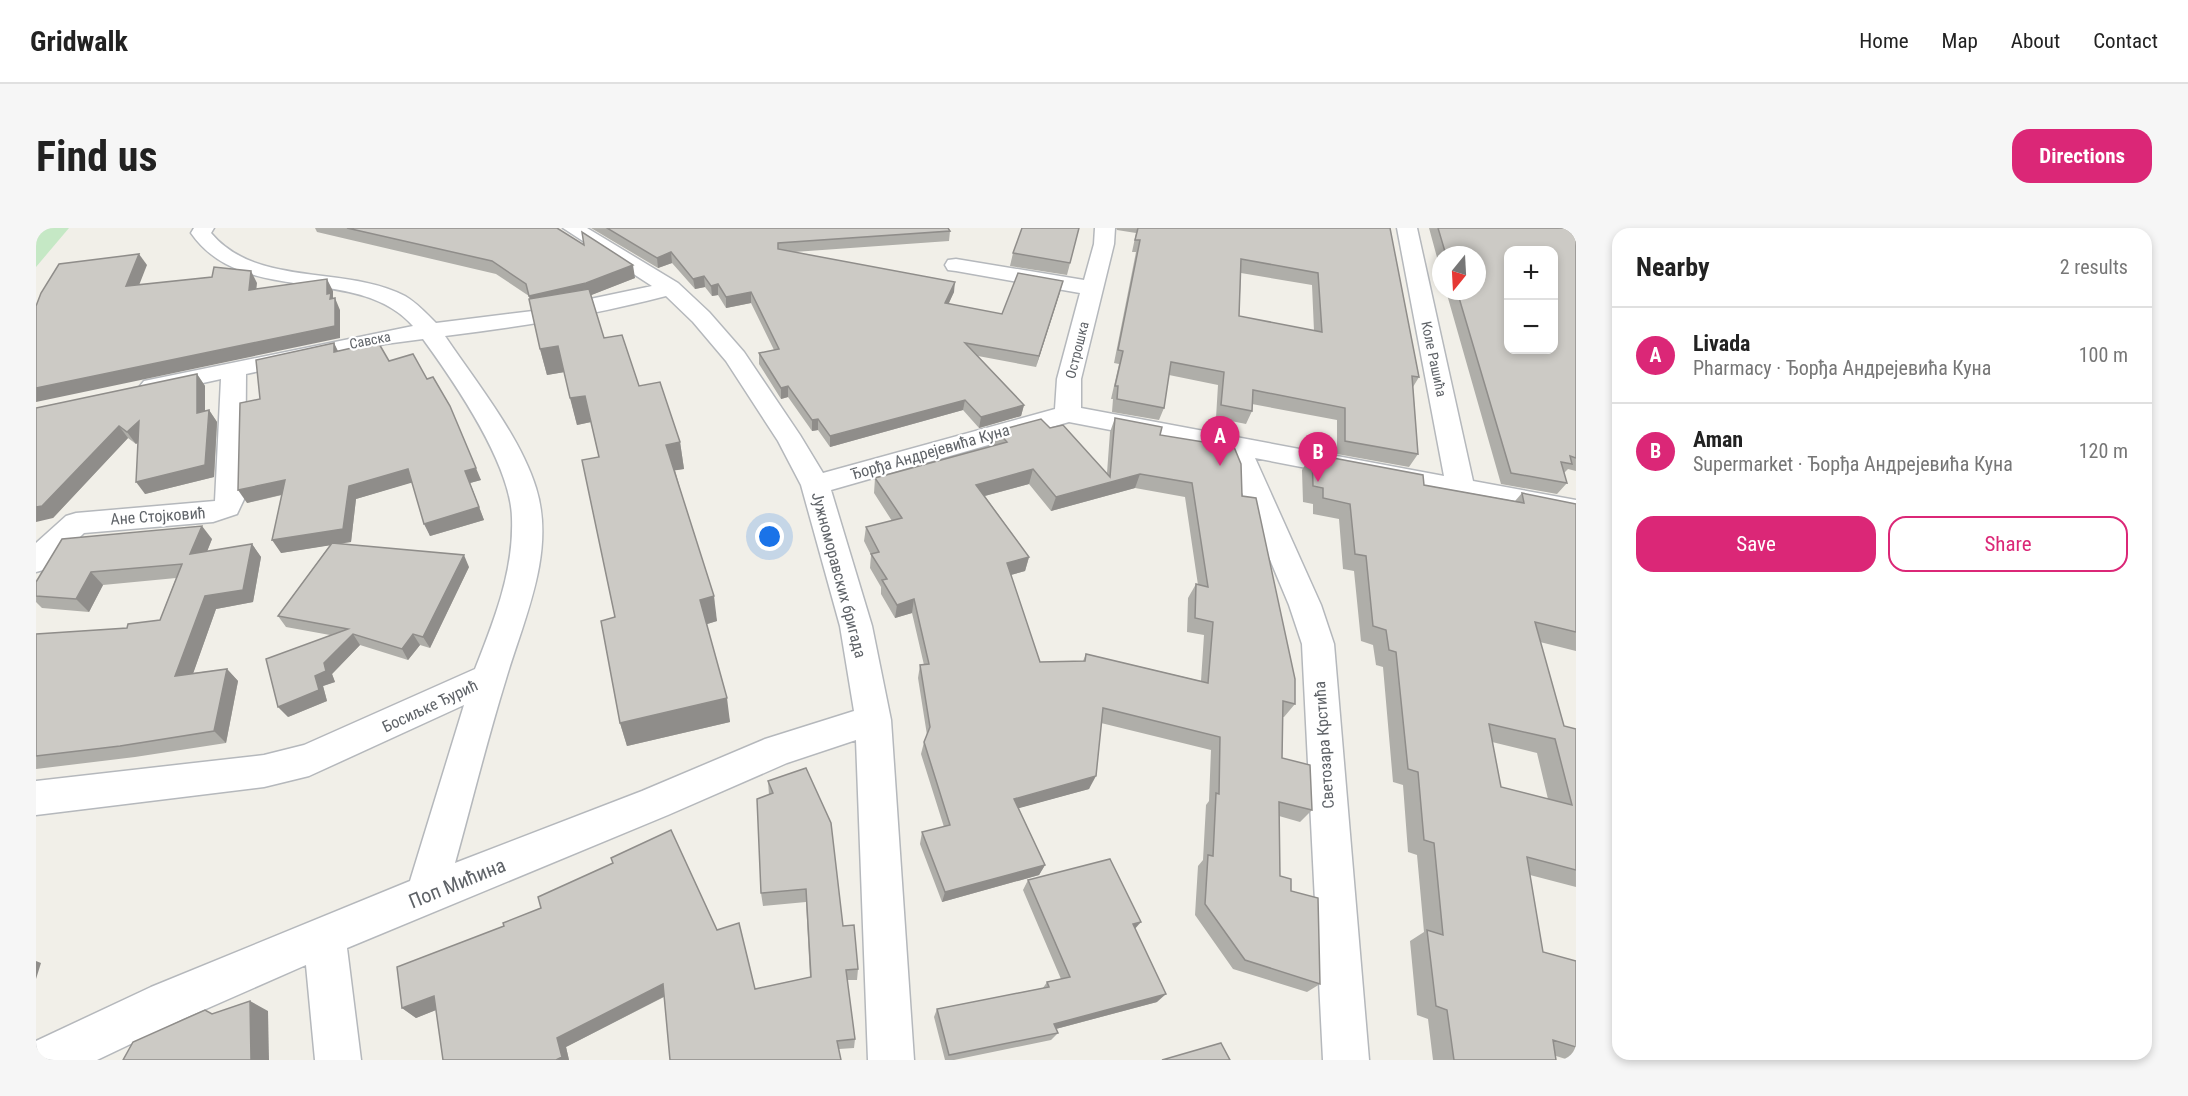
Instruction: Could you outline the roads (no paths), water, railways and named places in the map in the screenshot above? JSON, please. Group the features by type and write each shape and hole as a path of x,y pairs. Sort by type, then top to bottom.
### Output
{"street":[{"name":"Босиљке Ђурић","path":"36,798 252,773 309,760 489,678 508,624 525,563 527,532 524,496 513,464 496,434 429,331 412,312 387,296 241,264 212,248 201,233 204,228"},
{"name":"Јужноморавских бригада","path":"573,228 670,288 701,317 735,357 791,441 815,485 856,626 873,720 891,1060"},
{"name":"Острошка","path":"1068,414 1069,379 1104,244 1105,228"},
{"name":"Коле Рашића","path":"1407,228 1461,490"},
{"path":"956,265 1092,288"},
{"name":"Савска","path":"129,391 385,337 533,318 609,304 670,288"},
{"name":"Ане Стојковић","path":"36,561 76,523 213,512 226,507 231,498 234,368"},
{"name":"Ђорђа Андрејевића Куна","path":"815,485 1068,414 1576,510"},
{"name":"Светозара Крстића","path":"1236,446 1305,605 1318,644 1346,1060"},
{"path":"426,894 489,678"},
{"name":"Поп Мићина","path":"47,1060 168,1003 426,894 655,803 778,750 873,720"},
{"path":"325,938 338,1060"}],"place":[{"name":"Livada","path":"1220,466"},
{"name":"Aman","path":"1318,482"}]}
